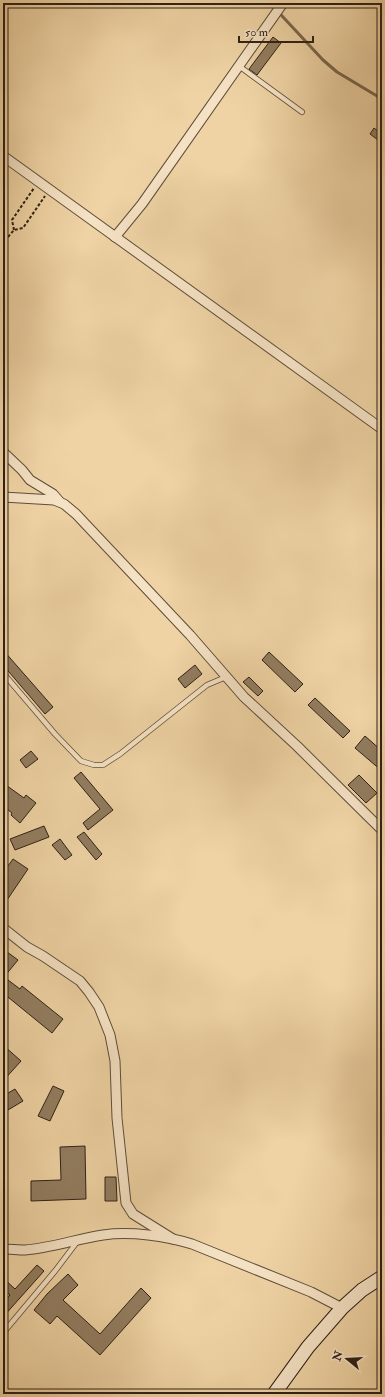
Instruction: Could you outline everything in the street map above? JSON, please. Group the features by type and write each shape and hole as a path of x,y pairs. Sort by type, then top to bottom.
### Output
{"main road":[{"path":"274,1394 308,1347 342,1308 362,1290 382,1277"}],"street":[{"path":"115,237 142,204 280,8"},
{"path":"3,156 382,430"},
{"path":"3,452 30,480 53,494 60,502"},
{"path":"3,498 54,500 64,504 76,514 190,635 244,697 297,746 382,830"},
{"path":"3,928 27,947 80,981 99,1007 110,1035 115,1062 117,1118 126,1203 133,1214 173,1239"},
{"path":"3,1249 24,1250 104,1235 128,1234 173,1239 192,1244 311,1292 342,1308"}],"lane":[{"path":"239,66 302,112"},
{"path":"3,673 65,745 81,761 94,765 102,765 120,754 206,685 226,677"},
{"path":"3,1333 55,1271 78,1240"}],"path":[{"path":"14,230 12,220 33,190"},
{"path":"8,237 14,230 23,228 44,198"}],"building":[{"path":"273,37 281,43 257,75 249,69"},
{"path":"374,128 382,134 378,140 370,134"},
{"path":"3,650 53,707 45,714 3,665"},
{"path":"269,652 303,684 295,692 262,660"},
{"path":"195,665 202,674 185,688 178,679"},
{"path":"249,677 263,691 258,696 243,682"},
{"path":"315,698 350,731 343,738 308,705"},
{"path":"365,736 382,751 382,771 355,748"},
{"path":"31,751 38,759 26,768 20,760"},
{"path":"81,772 113,810 88,830 83,823 100,809 74,778"},
{"path":"359,775 377,793 366,803 348,785"},
{"path":"3,783 24,798 26,795 36,803 20,823 11,815 12,813 3,806"},
{"path":"44,826 49,837 15,850 10,839"},
{"path":"84,832 102,854 96,860 77,837"},
{"path":"60,839 72,855 65,860 52,845"},
{"path":"13,859 28,869 3,906 3,873"},
{"path":"3,949 18,960 4,977 20,989 22,986 63,1019 52,1033 3,993"},
{"path":"3,1045 21,1061 3,1081"},
{"path":"53,1086 64,1091 50,1121 38,1116"},
{"path":"15,1089 23,1101 3,1113 3,1096"},
{"path":"85,1146 86,1199 31,1201 31,1181 61,1180 60,1147"},
{"path":"105,1177 116,1177 117,1201 105,1201"},
{"path":"37,1265 44,1271 3,1317 3,1303 10,1295 3,1288 3,1278 15,1289"},
{"path":"68,1274 78,1285 63,1300 100,1334 141,1288 151,1298 100,1355 57,1316 50,1324 34,1310 47,1294"}],"waterway":[{"path":"270,3 323,60 337,72 382,99"}]}
